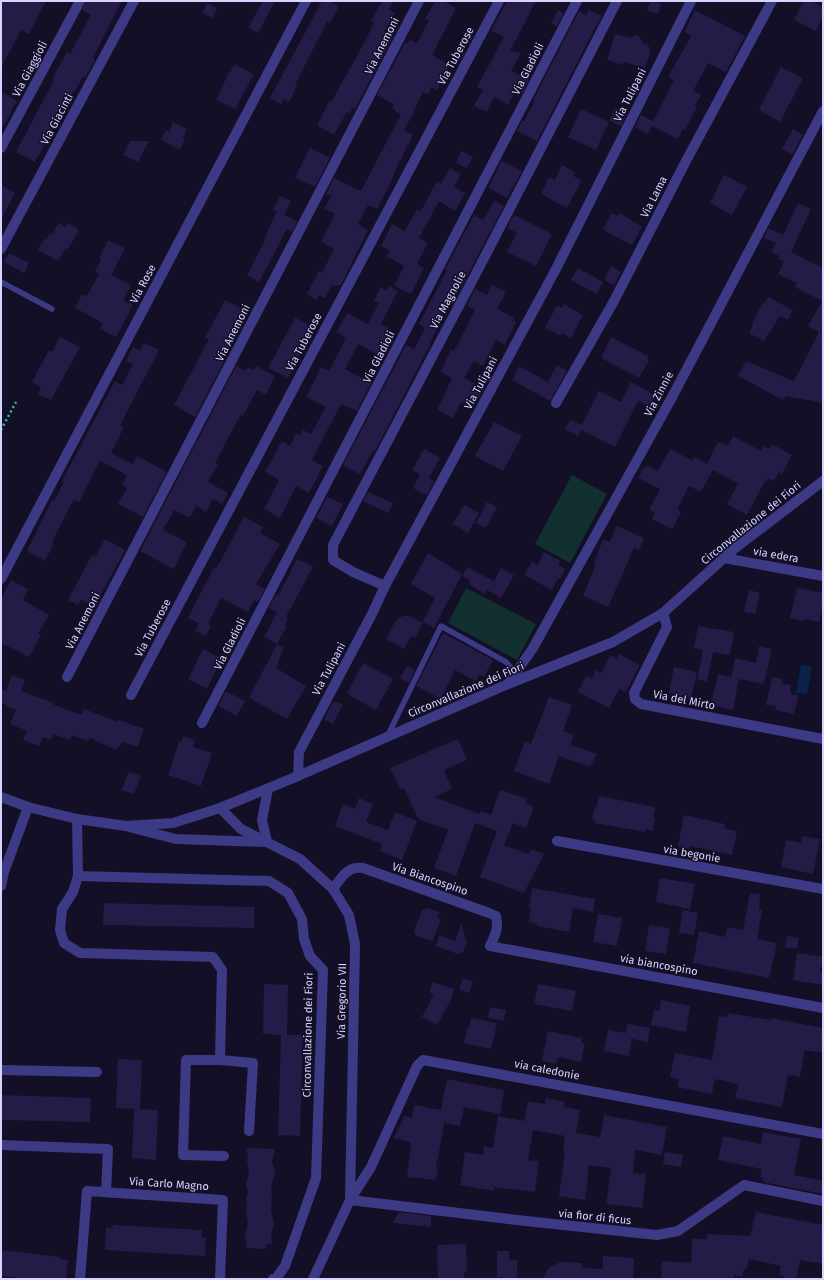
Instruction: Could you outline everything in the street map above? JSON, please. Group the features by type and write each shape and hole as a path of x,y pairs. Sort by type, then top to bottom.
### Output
{"street":[{"name":"Via Giaggioli","path":"1,148 80,1"},
{"name":"Via Giacinti","path":"1,249 134,1"},
{"name":"Via Rose","path":"1,579 306,1"},
{"name":"Via Anemoni","path":"67,677 419,1"},
{"name":"Via Tuberose","path":"131,695 499,1"},
{"name":"Via Gladioli","path":"202,723 577,1"},
{"name":"Via Magnolie","path":"385,586 353,572 333,560 333,545 617,1"},
{"name":"Via Tulipani","path":"298,776 299,752 372,614 385,586 557,267 691,1"},
{"name":"Via Lama","path":"556,402 614,301 686,161 772,1"},
{"name":"Via Zinnie","path":"508,684 533,648 671,399 823,111"},
{"name":"Circonvallazione dei Fiori","path":"1,797 28,807 77,819 126,826 173,823 220,808 268,789 508,684 614,642 663,613 724,558 823,481"},
{"name":"via edera","path":"724,558 823,576"},
{"name":"Via del Mirto","path":"663,613 667,627 634,693 636,699 641,704 823,739"},
{"path":"267,842 262,820 268,789"},
{"path":"1,886 4,872 28,807"},
{"name":"Via Gregorio VII","path":"220,808 241,829 300,859 333,889 349,915 356,944 350,1200"},
{"path":"77,819 78,876 73,892 62,909 60,930 64,942 80,953 212,956 222,970 220,1060"},
{"name":"Via Gregorio VII","path":"126,826 176,839 267,842"},
{"name":"via begonie","path":"557,841 823,889"},
{"name":"Via Biancospino","path":"333,889 349,870 355,867 363,868 490,913 496,916 498,924 497,932 490,946"},
{"name":"Circonvallazione dei Fiori","path":"78,876 269,881 288,893 302,920 304,939 310,956 323,970 316,1178 285,1266 277,1277 273,1279"},
{"name":"via biancospino","path":"490,946 823,1008"},
{"path":"224,1156 183,1155 186,1060 220,1060 253,1063 249,1131"},
{"name":"via caledonie","path":"350,1200 371,1167 417,1066 423,1060 823,1134"},
{"path":"1,1070 97,1072"},
{"path":"1,1145 108,1149 106,1192"},
{"name":"via fior di ficus","path":"350,1200 657,1235 678,1231 744,1185 823,1201"},
{"name":"Via Carlo Magno","path":"80,1279 87,1191 223,1200 220,1279"},
{"path":"313,1279 350,1200"}],"lane":[{"path":"1,282 52,309"},
{"path":"387,737 441,626 506,662 516,673"}],"path":[{"path":"1,430 16,402"}],"green space":[{"path":"572,475 607,494 570,563 535,544"},
{"path":"466,588 536,624 517,660 448,623"}],"water":[{"path":"801,665 812,667 807,694 796,693"}],"building":[{"path":"1,1 46,1 29,34 21,30 1,68"},
{"path":"86,1 122,1 93,58 95,60 85,78 83,76 74,91 35,162 16,152 54,80 52,79 67,52 70,54 91,15 82,10"},
{"path":"263,1 275,1 258,33 248,28"},
{"path":"322,1 330,1 339,6 330,23 327,22 295,85 297,86 289,102 284,99 281,104 270,98"},
{"path":"382,1 394,1 389,10 395,13 384,32 393,37 355,109 353,107 350,113 347,112 334,135 317,125 364,43 374,23 371,21"},
{"path":"435,1 443,1 456,8 432,55 450,65 437,90 431,87 428,94 423,92 404,130 413,135 377,209 368,205 358,224 368,230 341,285 331,286 325,298 319,295 317,300 307,294 319,271 322,273 334,249 321,242 335,214 324,209 331,196 326,194 334,178 361,191 401,114 392,108 394,104 377,95 405,43 407,44 410,40 417,43 429,20 425,19"},
{"path":"507,1 536,1 510,51 521,53 511,71 529,80 522,94 516,90 508,105 494,97 487,112 474,106 483,90 477,87 504,37 491,31"},
{"path":"650,1 661,4 658,14 647,11"},
{"path":"804,1 811,1 823,7 823,16 816,31 794,20"},
{"path":"207,3 217,8 212,18 202,13"},
{"path":"558,10 564,13 557,26 551,24"},
{"path":"589,10 602,16 537,141 517,131 535,100 533,100 579,11 586,15"},
{"path":"695,10 745,36 726,72 708,63 693,91 701,95 695,106 697,107 685,130 683,129 678,139 652,126 648,134 635,127 641,115 653,121 674,80 668,77 691,36 684,32"},
{"path":"615,34 630,38 638,35 644,45 647,43 651,51 645,68 624,62 623,65 607,60"},
{"path":"234,64 254,74 235,109 216,100"},
{"path":"781,67 803,78 780,122 759,110"},
{"path":"1,91 17,101 1,130"},
{"path":"615,108 627,113 621,126 609,121"},
{"path":"581,109 609,122 596,150 568,137"},
{"path":"173,122 187,129 183,138 185,139 180,150 161,140 166,130 169,132"},
{"path":"793,129 803,135 792,155 782,149"},
{"path":"130,141 149,141 138,162 123,155"},
{"path":"310,148 330,158 315,187 295,177"},
{"path":"461,151 473,157 467,168 456,163"},
{"path":"501,161 522,171 507,198 488,188"},
{"path":"562,165 575,172 573,176 582,180 567,208 541,194 549,177 555,180"},
{"path":"450,168 461,174 454,187 465,193 455,211 439,201 419,238 428,243 417,264 424,268 411,294 394,286 404,266 386,256 390,251 381,246 392,224 405,231 417,209 421,211 437,181 441,184"},
{"path":"724,175 747,187 732,215 710,203"},
{"path":"1,185 15,193 1,220"},
{"path":"280,196 291,201 284,215 273,209"},
{"path":"494,201 504,206 453,303 451,302 375,451 374,450 360,474 343,465 406,345 414,349 425,328 419,324 447,270 445,269 474,215 483,220"},
{"path":"798,203 811,209 791,252 823,268 823,403 786,396 783,400 738,376 746,361 794,381 819,332 808,326 822,301 795,287 797,283 778,274 784,261 778,258 779,256 771,252 776,243 764,238 768,228 783,235"},
{"path":"277,211 297,221 292,232 287,229 259,282 247,275 265,240 264,239"},
{"path":"611,213 618,216 620,213 642,227 632,245 603,230"},
{"path":"514,215 552,234 536,266 507,252 517,233 507,228"},
{"path":"59,223 66,227 68,223 79,230 68,249 66,248 58,261 38,250 44,239 46,240 50,233 52,234"},
{"path":"108,240 125,248 111,275 131,285 124,298 124,301 133,305 116,337 100,329 103,323 75,308 82,294 87,296 99,274 95,272 101,259 99,258"},
{"path":"9,253 29,263 24,273 4,262"},
{"path":"611,266 621,272 614,285 604,280"},
{"path":"578,268 603,282 597,294 571,280"},
{"path":"492,285 506,292 497,309 515,318 513,320 516,322 505,345 496,340 483,366 474,361 464,378 484,389 473,408 461,402 453,418 437,410 452,378 441,372 451,349 454,351 475,310 467,305 475,289 487,295"},
{"path":"389,286 398,291 381,324 388,328 386,334 394,339 384,358 358,344 345,369 371,383 357,411 341,404 312,460 323,466 309,493 296,486 280,518 264,509 279,480 265,472 282,441 290,446 296,433 300,435 303,430 311,434 326,407 306,397 321,367 329,371 346,338 336,332 347,313 368,324 379,303 374,301 380,287 386,291"},
{"path":"768,297 793,310 788,320 779,316 764,341 749,333 763,302 764,304"},
{"path":"225,300 247,311 222,359 225,360 195,417 174,405 209,339 205,338"},
{"path":"564,304 583,315 571,338 562,333 561,336 545,328 557,305 562,308"},
{"path":"295,318 314,326 288,378 268,368"},
{"path":"60,337 80,347 51,400 38,394 41,387 32,382 49,350 52,352"},
{"path":"611,337 648,356 647,359 649,360 639,378 601,358"},
{"path":"144,343 159,350 120,425 124,427 111,453 133,464 137,456 167,472 143,517 118,504 127,488 122,485 127,475 100,461 79,502 74,499 52,542 54,543 45,561 27,551 52,500 54,501 64,482 62,481 115,381 122,385 133,364 126,361 133,347 140,350"},
{"path":"557,365 567,371 550,401 512,380 519,366 548,382"},
{"path":"236,366 246,371 248,367 254,370 256,366 275,376 266,395 257,390 243,416 241,414 215,463 218,464 208,482 228,493 222,504 213,499 206,512 196,506 190,518 174,510 163,530 187,542 174,569 140,551"},
{"path":"631,382 655,395 649,406 638,401 615,447 581,430 578,436 565,429 570,420 582,425 599,391 621,402"},
{"path":"494,422 522,436 503,471 475,456"},
{"path":"733,436 761,451 764,446 770,449 772,444 792,455 782,474 779,472 774,481 768,478 766,482 765,481 747,515 727,504 738,484 713,470 701,492 689,486 677,510 681,512 672,529 652,519 655,513 649,510 660,489 638,478 643,468 645,469 647,465 658,471 670,449 693,461 694,457 707,464 718,442 728,446"},
{"path":"424,449 440,458 429,478 434,481 427,495 413,488 420,475 412,470"},
{"path":"368,492 393,503 388,513 363,501"},
{"path":"327,497 343,504 332,526 316,518"},
{"path":"487,502 497,507 486,528 476,523"},
{"path":"464,505 479,513 468,533 453,524"},
{"path":"244,517 263,527 260,533 280,544 256,584 265,589 258,602 254,600 248,612 221,598 208,624 211,626 206,636 195,631 199,623 188,618 214,567 216,568 221,560"},
{"path":"617,526 644,538 639,550 634,548 608,607 583,596 596,564 594,563 603,539 610,542"},
{"path":"105,539 125,550 99,598 101,598 96,608 81,600 78,605 68,600 92,555 95,557"},
{"path":"544,552 560,561 558,565 565,569 560,579 558,578 552,590 524,575 532,562 538,565"},
{"path":"428,553 462,574 434,628 423,622 435,598 411,584"},
{"path":"297,559 313,567 286,617 288,618 285,625 287,626 277,644 264,637 277,612 269,608 276,595 278,596"},
{"path":"467,567 494,581 501,568 514,575 501,598 487,590 485,594 468,584 470,580 462,576"},
{"path":"11,580 28,589 23,600 49,615 38,634 41,635 29,657 1,643 1,599"},
{"path":"797,588 823,593 823,605 819,622 790,618"},
{"path":"749,590 760,593 755,614 744,612"},
{"path":"403,616 409,616 423,623 415,638 411,636 404,649 386,639 393,625"},
{"path":"698,626 734,632 730,655 713,652 707,682 697,679 703,650 694,648"},
{"path":"443,633 493,660 484,677 479,675 476,681 455,670 441,699 416,686"},
{"path":"277,644 284,647 276,668 306,686 287,719 249,698"},
{"path":"759,646 772,649 764,684 739,679 733,710 711,705 718,674 731,677 735,658 756,663"},
{"path":"203,649 222,659 207,689 188,679"},
{"path":"619,654 640,665 626,692 619,689 609,708 578,692 586,676 592,679 596,670 602,673 610,655 617,659"},
{"path":"363,663 393,679 376,710 347,694"},
{"path":"407,666 415,670 409,683 400,678"},
{"path":"674,667 697,672 691,699 669,693"},
{"path":"12,675 25,680 21,691 54,703 54,705 82,715 84,709 118,722 119,720 144,729 138,747 123,742 116,750 90,738 88,741 72,735 70,740 53,734 51,740 43,737 39,746 23,740 27,731 10,724 16,710 5,706 6,704 1,703 1,689 6,691"},
{"path":"772,677 783,679 782,684 791,685 791,694 798,695 794,714 775,710 776,706 766,705"},
{"path":"226,691 245,701 237,716 218,706"},
{"path":"549,697 572,705 563,731 574,735 570,745 597,754 590,767 559,756 549,784 514,771 525,741 531,744"},
{"path":"333,702 343,704 333,724 324,719"},
{"path":"183,736 195,740 193,747 212,753 201,786 168,775 179,742 181,743"},
{"path":"458,739 467,760 444,770 452,789 434,797 480,814 481,811 491,815 500,790 527,799 525,803 534,807 526,828 513,823 504,845 528,854 531,849 544,854 524,893 480,877 497,831 475,823 456,876 434,868 448,830 418,819 404,788 400,789 390,768"},
{"path":"129,772 141,776 134,794 121,790"},
{"path":"599,796 655,807 653,831 646,829 645,832 595,823 595,820 592,819 595,807 597,807"},
{"path":"359,798 373,804 366,822 388,830 395,812 417,821 402,860 380,851 382,844 335,826 343,804 355,809"},
{"path":"684,815 725,824 724,828 737,831 732,855 690,846 689,849 678,846"},
{"path":"802,836 820,839 813,874 781,867 786,840 801,843"},
{"path":"660,878 695,884 690,909 656,902"},
{"path":"532,888 595,899 593,912 573,908 569,932 537,926 538,924 529,922 531,908 529,908"},
{"path":"750,893 760,894 759,910 762,910 757,939 777,943 769,978 693,963 699,931 725,937 727,927 743,930"},
{"path":"104,903 254,907 254,928 103,925"},
{"path":"427,908 440,912 437,918 441,919 433,941 416,936 414,931 422,910"},
{"path":"683,910 698,913 694,935 679,933"},
{"path":"598,914 622,918 617,946 593,942"},
{"path":"461,923 467,942 463,952 458,954 436,946 439,935 455,941"},
{"path":"649,925 670,928 666,954 645,951"},
{"path":"787,936 799,938 797,949 785,947"},
{"path":"797,953 823,957 820,972 823,972 823,985 793,980"},
{"path":"463,978 473,982 469,993 459,989"},
{"path":"433,982 454,989 451,1000 437,1025 422,1017 434,994 429,992"},
{"path":"264,984 288,985 287,1035 303,1035 300,1136 278,1135 281,1035 263,1034"},
{"path":"538,984 576,991 572,1011 534,1004"},
{"path":"661,1000 690,1006 686,1032 651,1025 654,1010 659,1011"},
{"path":"490,1007 506,1010 504,1021 488,1018"},
{"path":"728,1013 771,1020 771,1018 823,1028 823,1053 805,1050 800,1077 788,1075 782,1107 735,1098 738,1084 715,1079 712,1094 677,1087 679,1079 670,1077 675,1053 712,1060 719,1016 727,1017"},
{"path":"471,1018 497,1023 491,1049 464,1043"},
{"path":"628,1024 650,1028 648,1042 632,1039 629,1056 604,1051 608,1030 626,1033"},
{"path":"548,1031 582,1038 581,1043 585,1043 581,1062 558,1057 556,1064 542,1061"},
{"path":"118,1059 142,1060 140,1109 138,1109 158,1110 156,1160 132,1158 134,1109 116,1108"},
{"path":"447,1079 504,1090 500,1114 464,1107 460,1126 444,1123 436,1169 438,1169 436,1180 407,1177 411,1142 393,1138 405,1116 412,1118 414,1105 441,1110"},
{"path":"1,1095 91,1098 90,1122 1,1120"},
{"path":"546,1098 565,1102 564,1107 580,1110 576,1133 600,1137 604,1115 667,1127 662,1155 635,1150 633,1173 646,1174 642,1208 606,1204 611,1168 589,1165 585,1200 559,1196 565,1152 563,1152 565,1136 533,1130 528,1160 539,1161 535,1192 494,1187 494,1191 460,1185 465,1152 483,1155 484,1146 493,1148 498,1116 524,1121 528,1101 545,1104"},
{"path":"763,1132 801,1139 794,1175 821,1180 823,1182 823,1194 763,1182 764,1178 760,1177 762,1169 718,1160 723,1136 761,1144"},
{"path":"246,1148 275,1149 272,1162 275,1173 271,1187 271,1210 274,1224 271,1235 272,1244 267,1244 265,1249 247,1248 245,1235 248,1223 246,1198 248,1192 246,1184 249,1173 247,1161 248,1154"},
{"path":"665,1152 683,1155 681,1167 663,1164"},
{"path":"399,1212 431,1216 431,1227 393,1223"},
{"path":"756,1212 823,1225 823,1264 800,1260 796,1279 783,1279 784,1276 779,1275 781,1266 749,1259 747,1269 744,1269 742,1277 735,1275 734,1279 661,1279 662,1261 691,1263 692,1239 707,1239 707,1234 750,1236"},
{"path":"113,1225 202,1230 202,1238 206,1238 205,1256 105,1250 106,1227 113,1228"},
{"path":"466,1244 467,1272 464,1272 464,1279 438,1279 437,1245"},
{"path":"1,1250 60,1257 60,1259 68,1260 66,1279 29,1279 1,1276"},
{"path":"497,1251 509,1251 509,1260 517,1260 517,1279 497,1277"},
{"path":"603,1256 634,1258 633,1279 543,1279 549,1267 561,1262 582,1263 582,1268 603,1269"}]}
